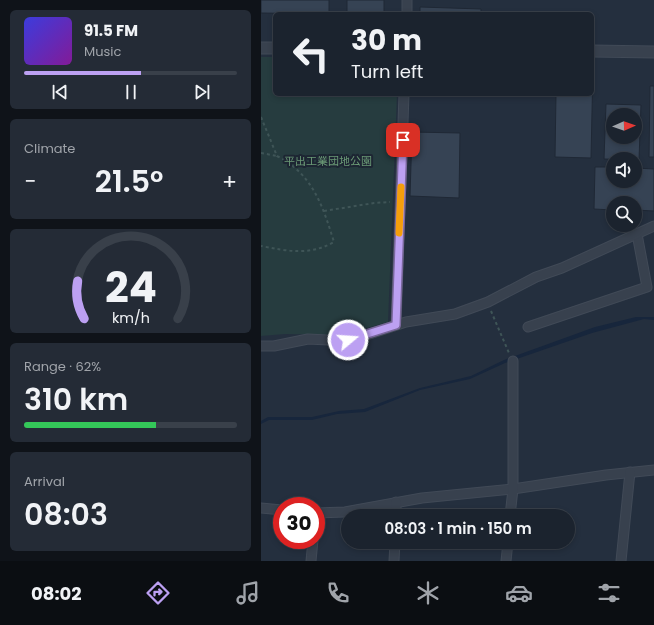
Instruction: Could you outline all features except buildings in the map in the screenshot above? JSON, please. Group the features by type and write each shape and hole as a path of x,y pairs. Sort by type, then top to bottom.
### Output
{"street":[{"path":"407,0 407,12"},
{"path":"261,48 273,48"},
{"path":"594,52 654,52"},
{"path":"396,325 405,96"},
{"path":"261,346 274,346 308,339 348,340 396,325 455,314 488,302 536,277 562,268 654,226"},
{"path":"528,327 647,287 637,234"},
{"path":"511,509 513,489 513,362"},
{"path":"325,513 345,512 422,498 513,489 630,472 654,470"},
{"path":"621,561 630,472"},
{"path":"396,502 396,509"},
{"path":"261,508 273,509"},
{"path":"311,561 312,549"},
{"path":"394,561 395,549"},
{"path":"506,561 507,549"}],"path":[{"path":"261,117 277,156"},
{"path":"261,153 277,156 287,161 307,178 324,211 334,242 310,252 288,251 261,246"},
{"path":"324,211 374,203 401,202"},
{"path":"488,302 513,362"}],"green space":[{"name":"平出工業団地公園","path":"261,57 273,57 273,96 397,96 388,322 342,335 285,334 261,336"}],"water":[{"path":"636,317 654,317 654,320 644,319 592,333 505,363 470,379 420,390 365,412 337,414 312,420 269,420 261,424 261,421 268,417 312,417 339,411 364,409 420,388 471,376 504,360 595,327"}],"slow traffic":[{"path":"399,233 401,187"}],"route":[{"path":"348,340 396,325 403,140"}]}
